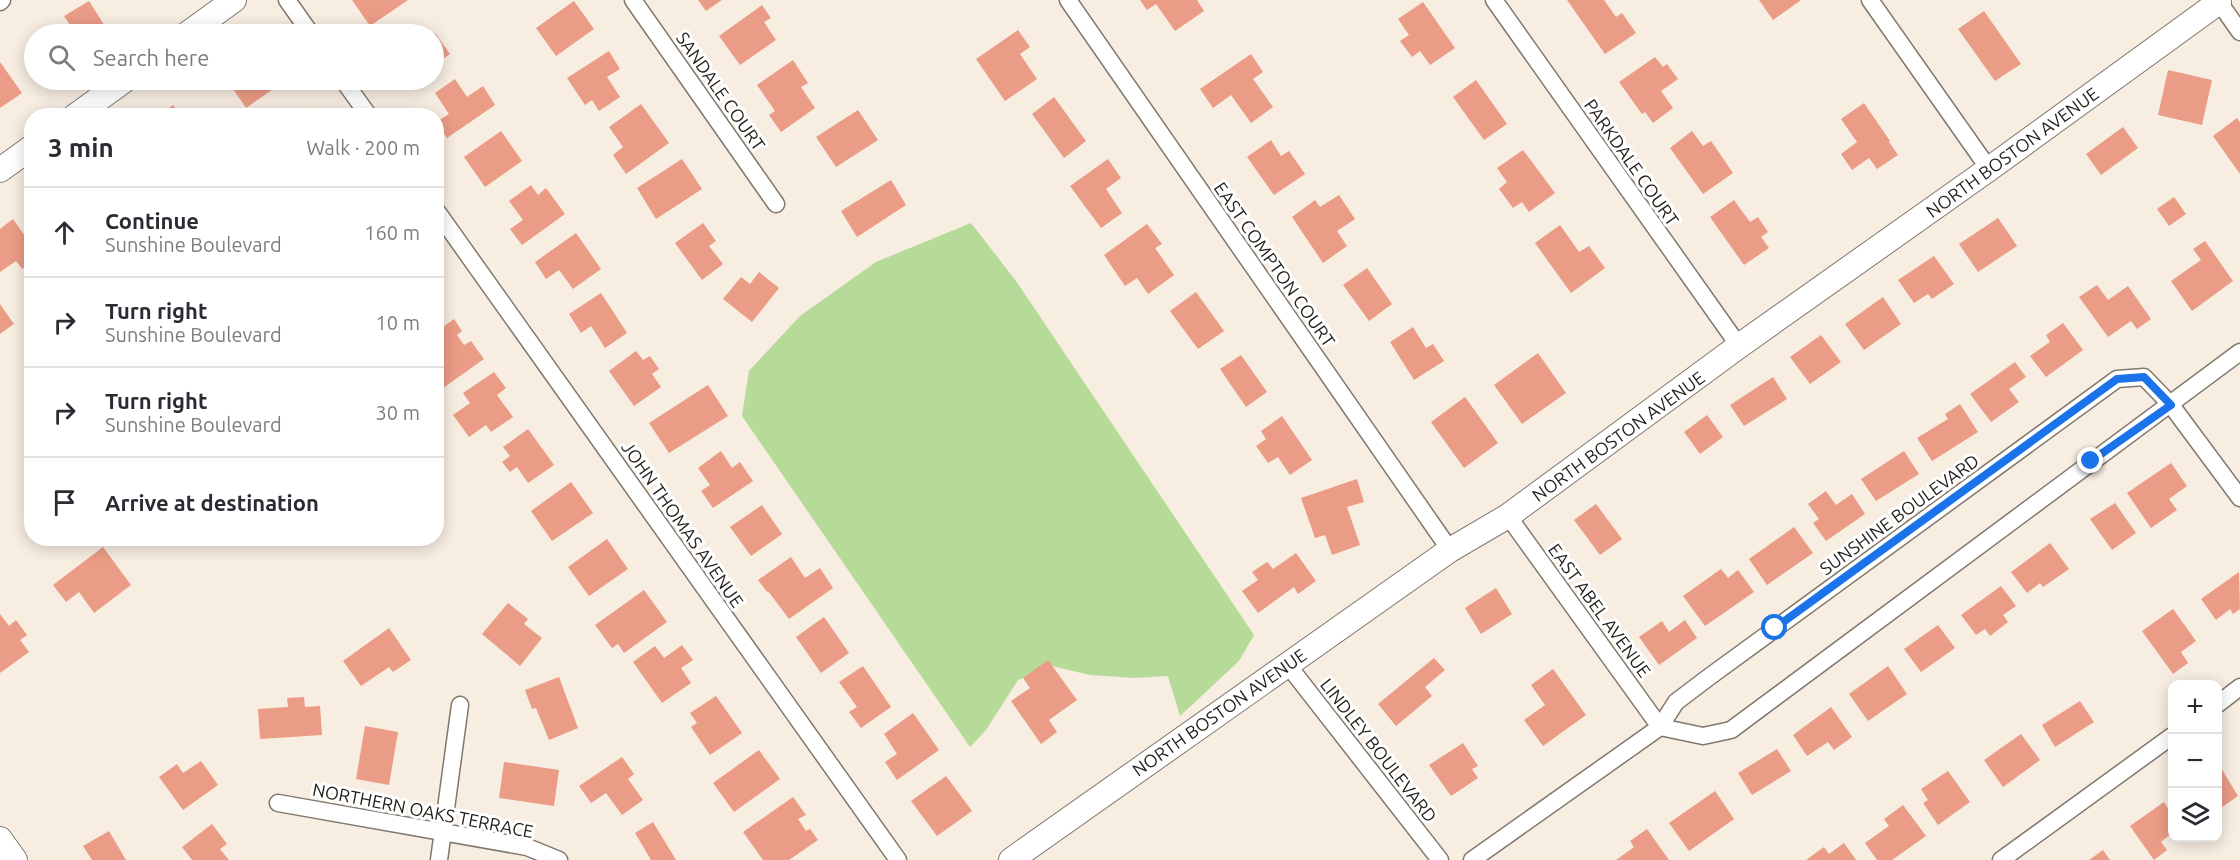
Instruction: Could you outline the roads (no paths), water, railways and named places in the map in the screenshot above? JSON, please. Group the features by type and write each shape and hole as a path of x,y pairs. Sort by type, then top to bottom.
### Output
{"street":[{"path":"201,24 234,0"},
{"path":"287,0 304,24"},
{"name":"SANDALE COURT","path":"633,0 776,204"},
{"name":"EAST COMPTON COURT","path":"1068,0 1450,550"},
{"name":"PARKDALE COURT","path":"1494,0 1739,346"},
{"path":"1870,0 1989,169"},
{"path":"2218,1 2240,32"},
{"name":"NORTH BOSTON AVENUE","path":"1017,858 1450,550 1508,516 1739,346 1989,169 2218,1"},
{"path":"86,108 111,90"},
{"path":"350,90 363,108"},
{"path":"0,170 24,153"},
{"name":"JOHN THOMAS AVENUE","path":"444,221 898,860"},
{"path":"1660,727 1703,736 1731,730 2240,352"},
{"name":"SUNSHINE BOULEVARD","path":"1472,860 1660,727 1676,702 2117,379 2144,377 2171,405"},
{"path":"2171,405 2240,498"},
{"name":"EAST ABEL AVENUE","path":"1508,516 1660,727"},
{"name":"LINDLEY BOULEVARD","path":"1287,664 1440,860"},
{"path":"2222,700 2240,687"},
{"path":"440,860 460,705"},
{"path":"2001,860 2168,739"},
{"name":"NORTHERN OAKS TERRACE","path":"278,803 527,847 559,860"},
{"path":"0,839 15,860"}]}
